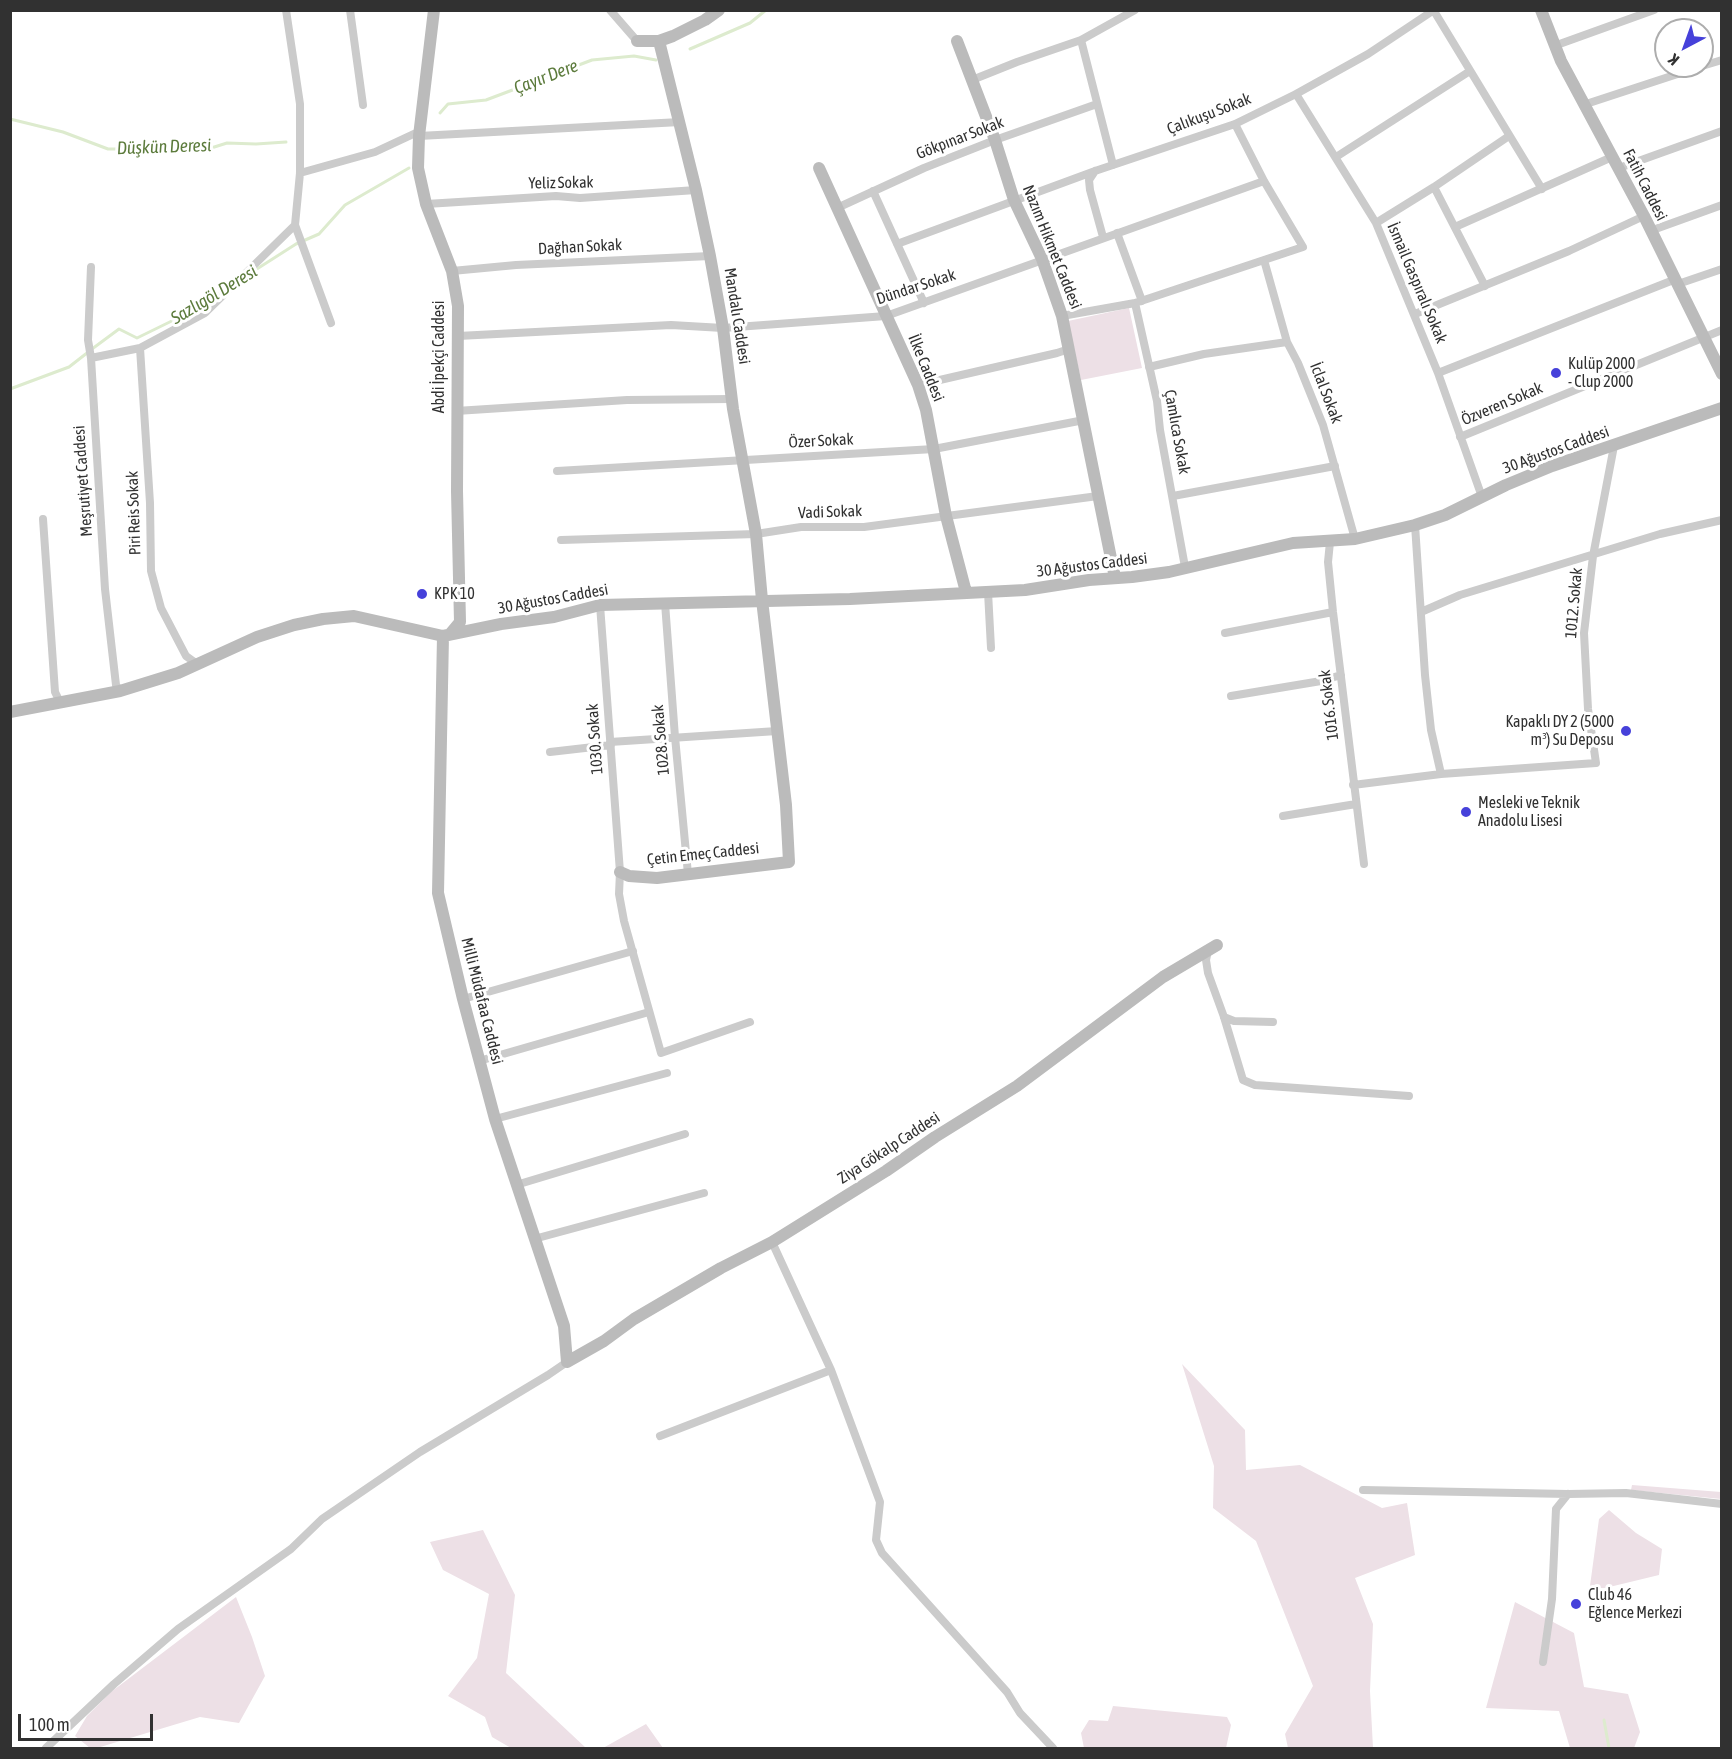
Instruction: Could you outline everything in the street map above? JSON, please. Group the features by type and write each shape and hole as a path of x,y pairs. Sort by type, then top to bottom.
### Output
{"street":[{"path":"286,10 300,104 300,173 295,225 331,323"},
{"path":"350,10 363,105"},
{"name":"Abdi İpekçi Caddesi","path":"434,10 419,133 418,168 426,204 452,272 458,306 456,411 460,622 447,635"},
{"path":"610,10 637,41 659,41 673,36 705,20 719,10"},
{"path":"972,80 1081,40 1135,10"},
{"name":"Fatih Caddesi","path":"1541,10 1554,46 1583,105 1644,216 1722,374"},
{"path":"1554,46 1654,10"},
{"path":"1434,11 1542,189"},
{"name":"Çalıkuşu Sokak","path":"897,244 1095,171 1234,124 1296,94 1368,54 1434,11"},
{"path":"1081,40 1113,165"},
{"name":"Mandalı Caddesi","path":"659,41 710,256 756,534 786,805 789,862"},
{"name":"Nazım Hikmet Caddesi","path":"957,41 995,140 1014,200 1042,260 1062,316 1115,578"},
{"path":"1336,157 1470,70"},
{"path":"1583,105 1665,78"},
{"name":"İsmail Gaspıralı Sokak","path":"1296,94 1376,223 1438,373 1482,497"},
{"name":"Gökpınar Sokak","path":"837,208 924,168 1097,104"},
{"path":"300,173 375,152 419,133 680,122"},
{"path":"1062,316 1138,302 1304,247 1264,181 1234,124"},
{"path":"1619,168 1722,131"},
{"path":"1376,223 1509,136"},
{"path":"1455,227 1612,157"},
{"name":"İlke Caddesi","path":"819,168 918,385 926,410 946,516 966,592"},
{"path":"1095,171 1089,180 1103,237"},
{"name":"Dündar Sokak","path":"458,336 671,325 723,328 886,316 1264,181"},
{"path":"1434,187 1485,286"},
{"name":"Yeliz Sokak","path":"426,204 556,196 580,198 696,190"},
{"path":"873,191 924,303"},
{"path":"1650,231 1722,205"},
{"path":"1415,314 1644,216"},
{"path":"91,358 140,348 206,313 295,225"},
{"name":"Çamlıca Sokak","path":"1117,233 1138,302 1185,567"},
{"name":"Dağhan Sokak","path":"452,272 516,266 710,256"},
{"name":"İclal Sokak","path":"1264,260 1287,342 1323,425 1355,539"},
{"name":"Meşrutiyet Caddesi","path":"91,267 88,340 105,589 116,686 120,691"},
{"path":"1438,373 1677,281 1722,268"},
{"name":"Özveren Sokak","path":"1460,437 1722,330"},
{"path":"1149,367 1220,351 1287,342"},
{"name":"Piri Reis Sokak","path":"140,348 150,503 151,571 161,608 186,656 197,664"},
{"path":"918,385 1070,349"},
{"path":"456,411 627,400 732,399"},
{"name":"30 Ağustos Caddesi","path":"447,635 501,624 554,617 600,605 850,599 1025,590 1089,580 1169,572 1293,543 1355,539 1415,525 1445,515 1506,485 1552,466 1722,408"},
{"name":"Özer Sokak","path":"557,471 934,449 1084,420"},
{"name":"1012. Sokak","path":"1442,774 1596,763 1590,720 1584,633 1593,556 1614,446"},
{"path":"1173,496 1335,465"},
{"name":"Vadi Sokak","path":"561,540 756,534 801,526 864,527 1098,496"},
{"path":"43,519 55,692 60,702"},
{"path":"1421,612 1460,595 1660,534 1722,520"},
{"path":"1353,785 1442,774 1431,730 1425,675 1415,525"},
{"name":"1016. Sokak","path":"1330,542 1328,562 1333,612 1364,864"},
{"path":"988,592 991,648"},
{"name":"1028. Sokak","path":"665,603 688,873"},
{"name":"1030. Sokak","path":"600,605 620,894 661,1053 750,1022"},
{"path":"1225,633 1333,612"},
{"path":"10,711 120,691 178,673 257,637 323,619 354,616 447,635"},
{"name":"Milli Müdafaa Caddesi","path":"447,635 438,893 495,1119 564,1326 567,1362"},
{"path":"1230,696 1321,681 1341,675"},
{"path":"550,752 675,737 777,731"},
{"path":"1283,816 1356,804"},
{"name":"Çetin Emeç Caddesi","path":"620,872 628,876 657,878 789,862"},
{"path":"1213,948 1206,960 1208,973 1243,1080 1250,1083 1409,1096"},
{"name":"Ziya Gökalp Caddesi","path":"567,1362 721,1268 772,1242 1017,1086 1163,977 1213,948"},
{"path":"463,999 633,951"},
{"path":"479,1061 649,1012"},
{"path":"1224,1017 1234,1022 1273,1022"},
{"path":"495,1119 667,1073"},
{"path":"516,1185 685,1134"},
{"path":"534,1239 704,1193"},
{"path":"772,1242 831,1370 880,1502 876,1540 882,1552 1002,1687 1020,1713 1053,1749"},
{"path":"46,1749 114,1684 178,1629 291,1550 322,1519 420,1452 548,1376 567,1362"},
{"path":"660,1436 831,1370"},
{"path":"1363,1490 1626,1493 1722,1504"},
{"path":"1543,1662 1552,1599 1556,1509 1568,1494"}],"shaded area":[{"path":"1129,308 1142,368 1081,380 1068,321"},
{"path":"1182,1364 1245,1430 1246,1470 1300,1465 1382,1508 1407,1503 1415,1555 1355,1578 1373,1624 1370,1691 1373,1748 1288,1748 1285,1734 1313,1686 1256,1541 1213,1508 1214,1466"},
{"path":"1632,1485 1721,1492 1721,1499 1631,1490"},
{"path":"1609,1510 1636,1533 1662,1549 1659,1575 1593,1591 1590,1586 1599,1519"},
{"path":"483,1530 515,1595 506,1673 586,1748 511,1748 492,1737 485,1717 448,1696 477,1658 489,1594 443,1570 430,1542"},
{"path":"236,1597 265,1676 239,1723 200,1717 97,1748 90,1748 75,1736 87,1716 111,1692"},
{"path":"1515,1602 1574,1633 1584,1687 1628,1694 1640,1732 1634,1748 1570,1748 1559,1711 1486,1708"},
{"path":"1113,1706 1227,1717 1231,1725 1226,1748 1084,1748 1081,1733 1089,1720 1108,1721"},
{"path":"646,1724 663,1748 603,1748"}],"waterway":[{"name":"Çayır Dere","path":"690,49 750,23 766,10"},
{"name":"Çayır Dere","path":"440,113 448,104 486,100 592,60 634,56 656,60"},
{"name":"Düşkün Deresi","path":"10,119 63,132 108,149 208,149 227,143 286,142"},
{"name":"Sazlıgöl Deresi","path":"249,274 296,244 319,234 345,205 409,168"},
{"name":"Sazlıgöl Deresi","path":"92,349 119,329 137,338 184,315 221,292"},
{"name":"Sazlıgöl Deresi","path":"10,389 69,367 87,353"},
{"path":"1604,1720 1609,1748"}],"place":[{"name":"Kulüp 2000 - Clup 2000","path":"1556,373"},
{"name":"KPK 10","path":"422,594"},
{"name":"Kapaklı DY 2 (5000 m³) Su Deposu","path":"1626,731"},
{"name":"Mesleki ve Teknik Anadolu Lisesi","path":"1466,812"},
{"name":"Club 46 Eğlence Merkezi","path":"1576,1604"}]}
